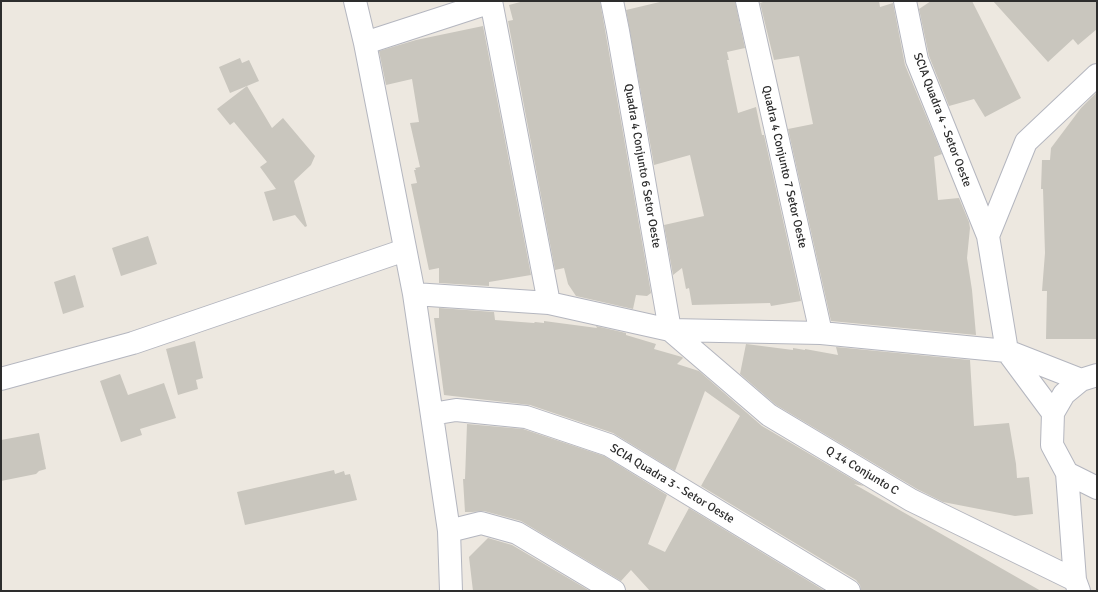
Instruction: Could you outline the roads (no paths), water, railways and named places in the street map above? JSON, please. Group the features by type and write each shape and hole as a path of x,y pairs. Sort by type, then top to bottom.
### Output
{"street":[{"path":"355,1 366,43 414,294 449,531 451,591"},
{"name":"Quadra 4 Conjunto 6 Setor Oeste","path":"612,1 670,330"},
{"name":"Quadra 4 Conjunto 7 Setor Oeste","path":"746,1 821,333"},
{"name":"SCIA Quadra 4 - Setor Oeste","path":"905,1 917,60 988,236 1006,351"},
{"path":"366,43 491,2 549,303"},
{"path":"988,236 1026,142 1097,75"},
{"path":"1,379 132,343 405,250"},
{"path":"414,294 549,303 670,330 821,333 1006,351 1089,377"},
{"name":"Q 14 Conjunto C","path":"670,330 769,415 911,500 1077,586"},
{"path":"1006,351 1053,413"},
{"path":"1077,586 1067,473 1052,445 1053,413 1064,394 1089,377"},
{"name":"SCIA Quadra 3 - Setor Oeste","path":"432,414 456,410 526,417 609,445 849,591"},
{"path":"1067,473 1097,488"},
{"path":"449,531 480,523 517,533 614,591"}]}
